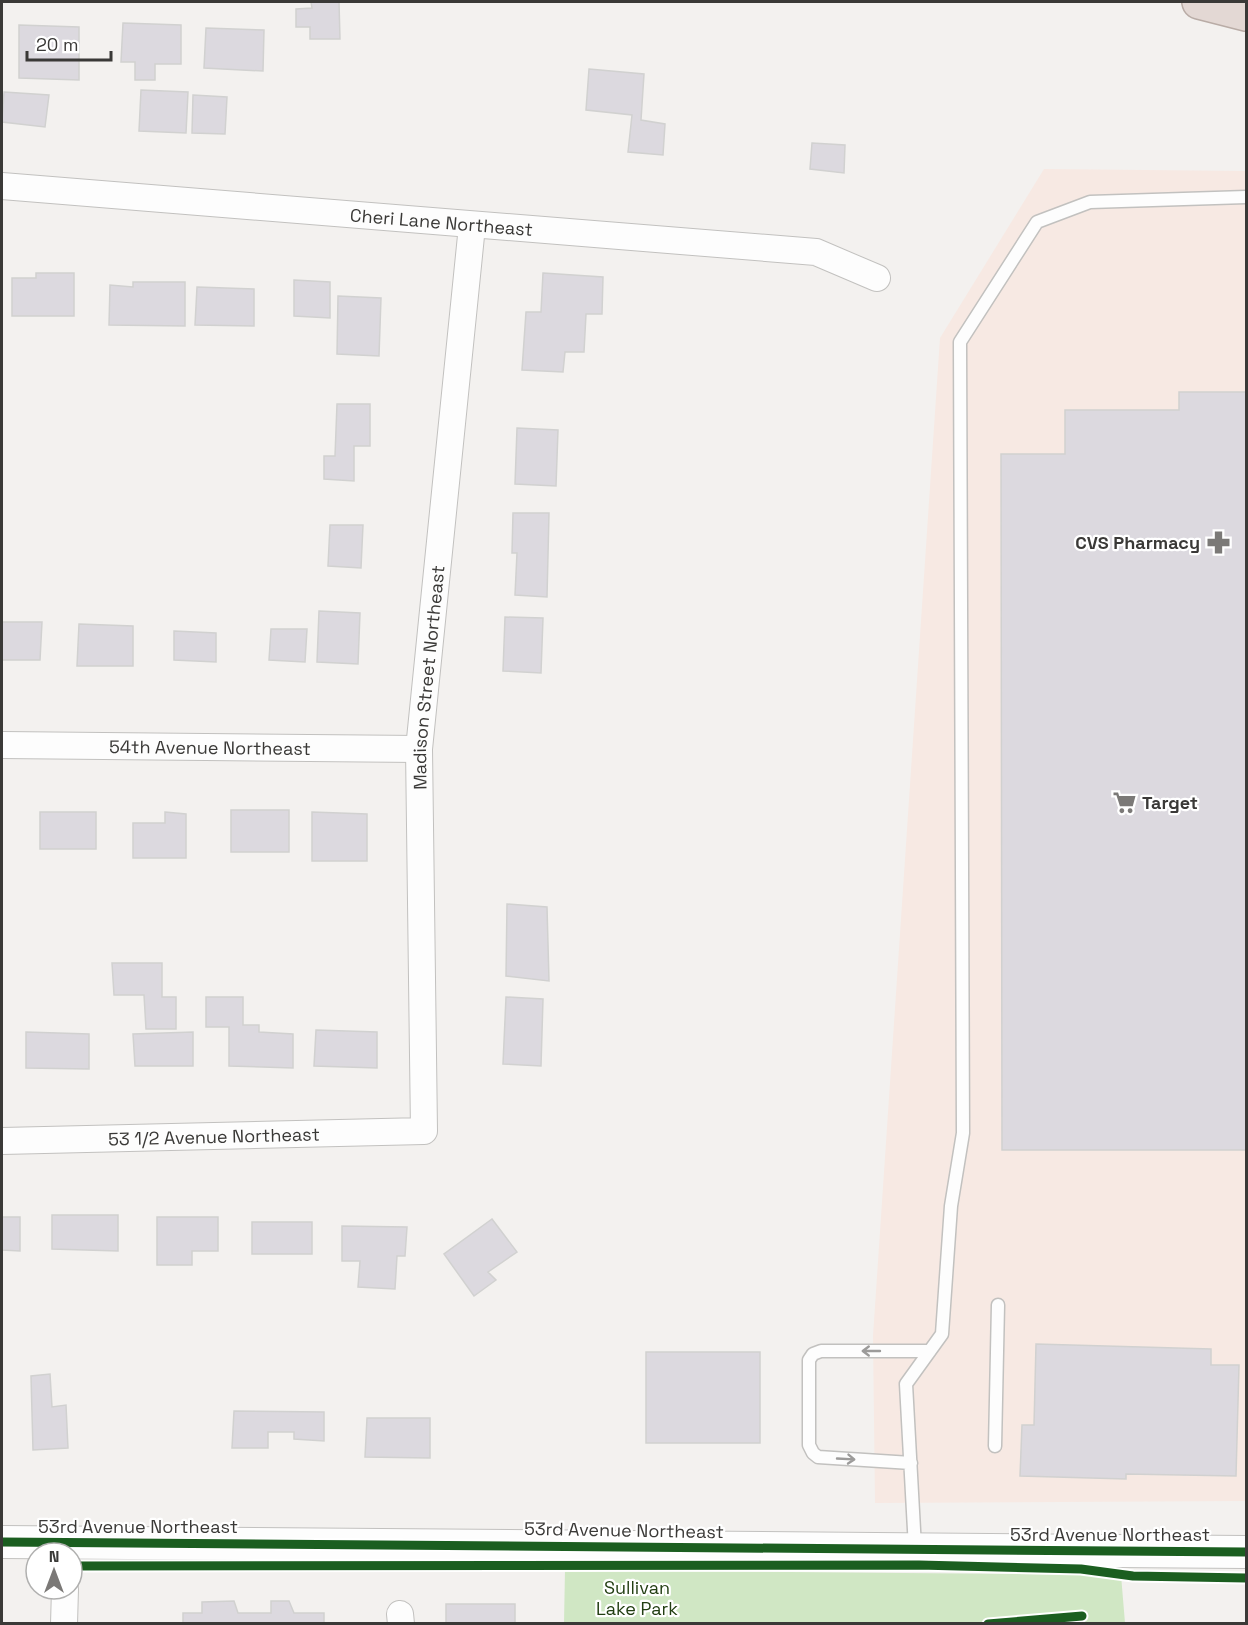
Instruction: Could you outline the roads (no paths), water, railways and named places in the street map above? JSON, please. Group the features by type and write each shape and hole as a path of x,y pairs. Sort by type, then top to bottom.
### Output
{"highway":[{"path":"1199,2 1246,14"}],"street":[{"name":"Cheri Lane Northeast","path":"2,186 816,252 877,278"},
{"name":"Madison Street Northeast","path":"424,1131 419,749 472,225"},
{"name":"54th Avenue Northeast","path":"2,745 419,749"},
{"name":"53 1/2 Avenue Northeast","path":"2,1141 424,1131"},
{"name":"53rd Avenue Northeast","path":"2,1542 24,1544"},
{"name":"53rd Avenue Northeast","path":"84,1547 1246,1552"},
{"path":"64,1623 65,1601"}],"lane":[{"path":"915,1550 906,1384 942,1334 951,1206 963,1133 960,342 1037,222 1090,202 1246,197"},
{"path":"995,1446 998,1305"},
{"path":"911,1463 818,1457 813,1453 808,1445 809,1360 813,1354 821,1352 930,1352"}],"place":[{"name":"CVS Pharmacy","path":"1218,542"},
{"name":"Target","path":"1124,802"}],"park label":[{"name":"Sullivan Lake Park","path":"637,1597"}]}
